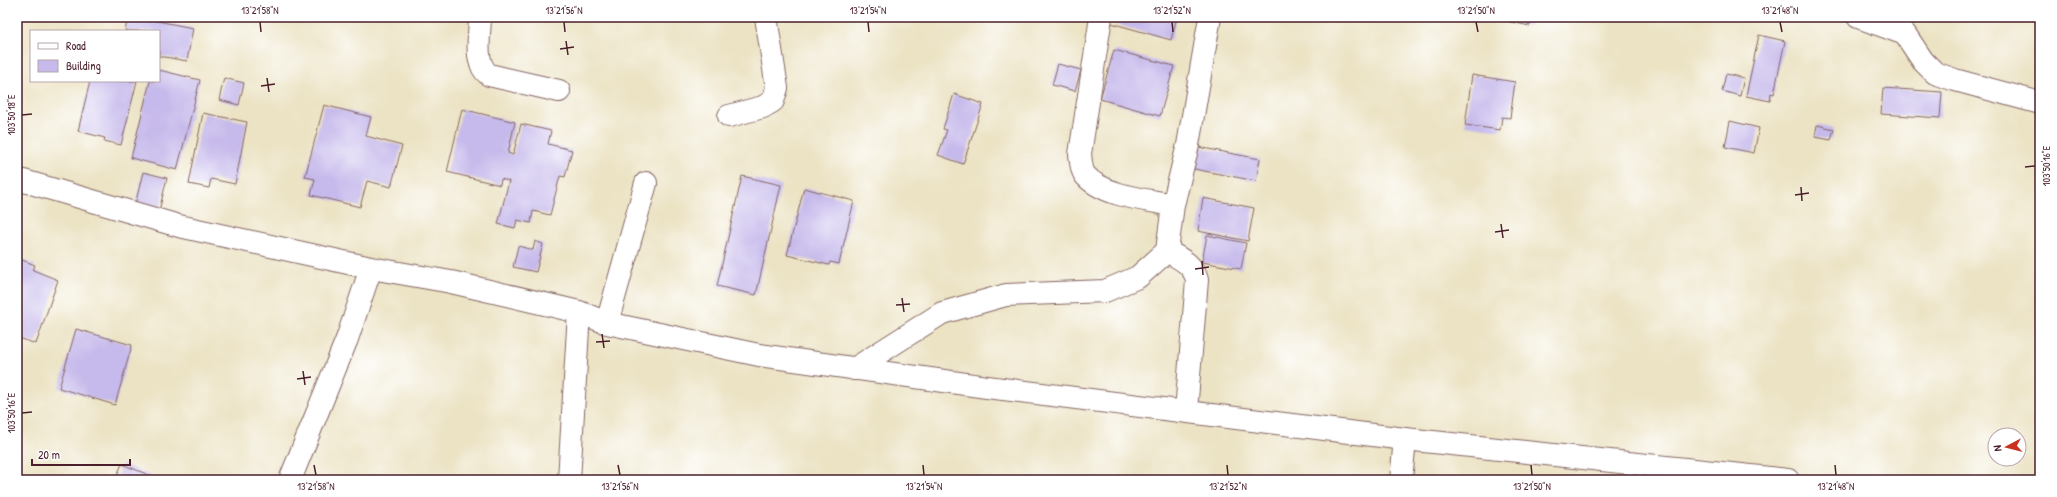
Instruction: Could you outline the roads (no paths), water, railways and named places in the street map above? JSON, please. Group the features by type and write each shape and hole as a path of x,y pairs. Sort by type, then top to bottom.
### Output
{"street":[{"path":"480,17 480,62 485,72 489,75 559,91"},
{"path":"729,116 763,107 773,101 777,88 766,17"},
{"path":"1101,17 1080,154 1084,174 1096,185 1119,194 1173,205"},
{"path":"854,369 942,313 1006,295 1105,291 1138,277 1167,251 1173,205 1188,145 1210,17"},
{"path":"1858,17 1905,34 1923,61 1935,73 1955,80 2040,103"},
{"path":"17,179 180,226 371,268 451,282 579,312 607,322 758,355 854,369 1405,439 1788,480"},
{"path":"607,322 646,183"},
{"path":"1167,251 1189,264 1194,271 1196,280 1186,411"},
{"path":"290,480 347,339 371,268"},
{"path":"569,480 579,312"},
{"path":"1401,480 1405,439"}]}
